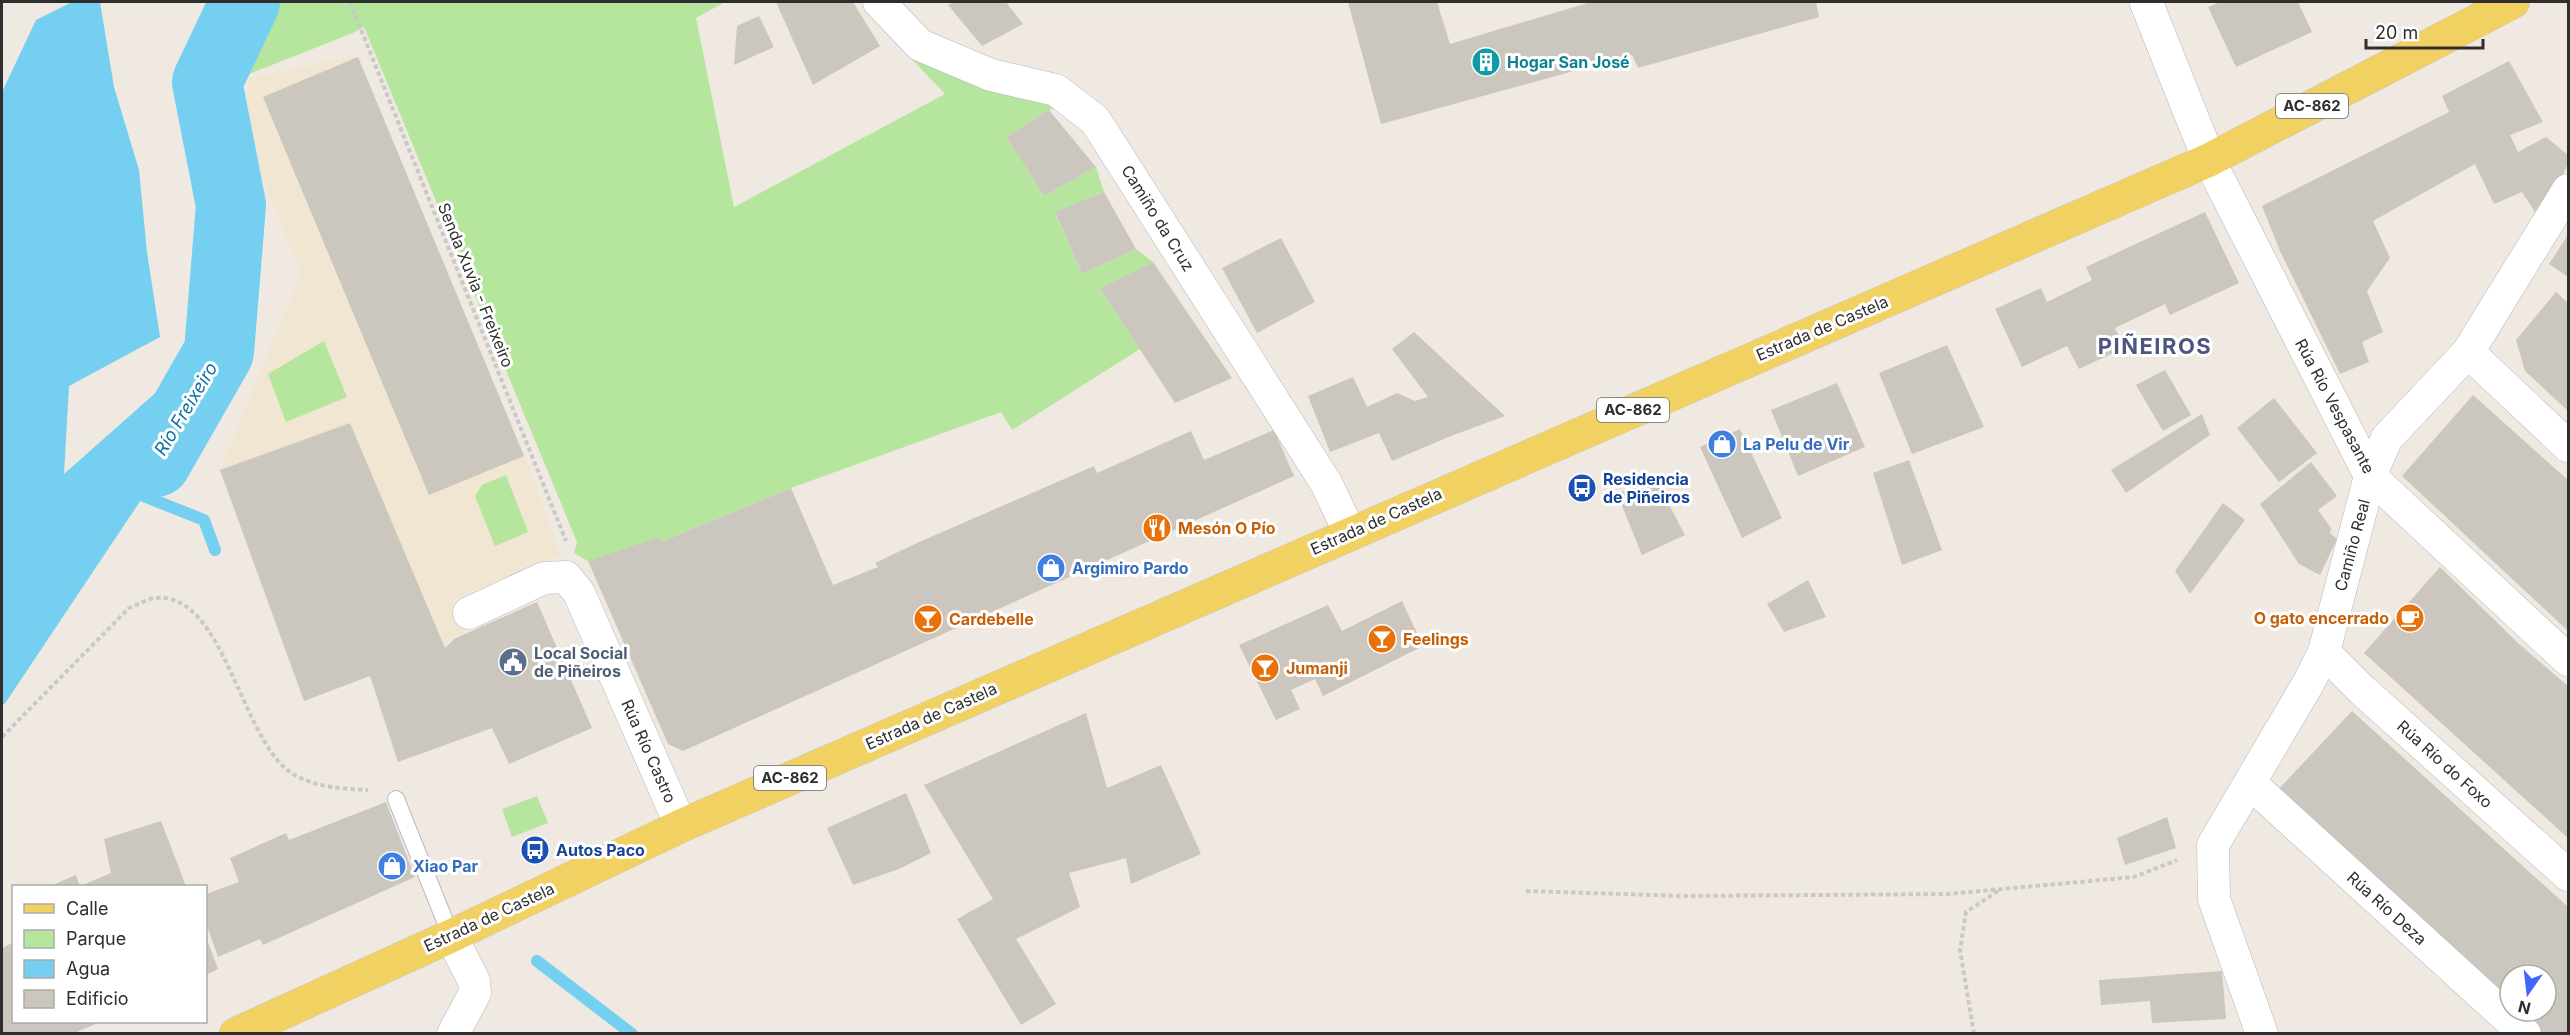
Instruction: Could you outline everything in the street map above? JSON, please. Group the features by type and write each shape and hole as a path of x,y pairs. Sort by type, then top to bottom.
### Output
{"main road":[{"name":"Estrada de Castela","path":"236,1034 451,936 681,826 2209,160 2513,2"}],"street":[{"name":"Camiño da Cruz","path":"879,2 920,45 991,75 1056,90 1095,120 1326,483 1350,533"},
{"path":"2146,2 2209,160"},
{"name":"Rúa Río Vespasante","path":"2209,160 2370,476 2568,660"},
{"name":"Camiño Real","path":"2214,845 2309,682 2324,652 2370,476 2387,438 2468,352 2568,190"},
{"path":"2468,352 2568,447"},
{"path":"469,613 544,578 566,577"},
{"name":"Rúa Río Castro","path":"566,577 579,593 681,826"},
{"name":"Rúa Río do Foxo","path":"2324,652 2361,689 2568,875"},
{"name":"Rúa Río Deza","path":"2250,783 2525,1034"},
{"path":"2214,845 2214,899 2262,1034"},
{"path":"451,936 474,981 475,993 453,1034"}],"lane":[{"path":"396,799 451,936"}],"path":[{"name":"Senda Xuvia - Freixeiro","path":"350,2 558,518 573,558 566,577"},
{"path":"2,737 129,608 154,598 179,601 200,618 218,648 265,745 292,773 315,784 354,790 382,790 396,799"},
{"path":"1526,891 1684,896 1948,894 2134,877 2214,845"},
{"path":"1974,1034 1960,950 1966,912 2002,889"}],"shaded area":[{"path":"355,56 524,453 560,556 452,600 468,633 304,701 220,470 301,273 259,171 246,127 249,78"}],"green space":[{"path":"276,2 725,2 696,18 734,207 945,94 904,51 1060,107 1049,110 1006,137 1044,196 1096,167 1104,192 1055,213 1082,274 1136,249 1153,262 1100,288 1140,349 1012,430 1001,412 791,488 661,542 588,561 574,553 577,542 364,27 249,74"},
{"path":"324,341 347,397 286,422 268,374"},
{"path":"506,475 528,532 495,546 475,496 482,485"},
{"path":"537,796 548,823 512,837 502,809"}],"water":[{"path":"72,2 100,2 114,87 139,170 147,252 160,337 69,386 64,474 187,365 212,384 183,437 2,706 2,92 36,20"}],"building":[{"path":"776,2 853,2 880,46 813,85"},
{"path":"954,2 1006,2 1023,24 982,46 948,5"},
{"name":"Hogar San José","path":"1348,2 1437,2 1450,44 1591,2 1816,2 1819,17 1638,68 1632,55 1381,124"},
{"path":"2220,2 2298,2 2312,32 2236,67 2208,7"},
{"path":"759,16 774,47 734,65 737,26"},
{"path":"358,57 524,456 429,495 263,97"},
{"path":"2509,61 2543,122 2510,135 2518,152 2546,137 2568,155 2568,163 2555,194 2539,218 2522,192 2494,204 2475,164 2373,221 2390,258 2367,291 2383,332 2362,342 2369,362 2340,374 2280,251 2262,206 2449,112 2442,96"},
{"path":"1049,110 1096,167 1044,196 1006,137"},
{"path":"1104,192 1136,249 1082,274 1055,212"},
{"path":"2205,212 2239,283 2170,315 2165,304 2115,328 2124,348 2079,369 2067,346 2022,367 1995,309 2041,288 2047,302 2092,280 2086,267"},
{"path":"2568,235 2568,277 2549,264"},
{"path":"1281,238 1315,302 1257,333 1222,268"},
{"path":"1153,262 1232,378 1175,403 1100,288"},
{"path":"2556,292 2568,303 2568,411 2525,371 2516,340"},
{"path":"1414,332 1505,416 1392,461 1379,433 1330,452 1308,396 1353,377 1367,407 1397,393 1415,401 1428,397 1392,349"},
{"path":"1947,345 1984,427 1912,454 1879,373"},
{"path":"2165,370 2191,415 2163,431 2136,385"},
{"path":"1837,383 1865,447 1798,476 1771,410"},
{"path":"2473,395 2568,480 2568,631 2402,476"},
{"path":"2274,398 2317,453 2279,482 2237,428"},
{"path":"2202,414 2210,435 2126,493 2111,470"},
{"path":"350,423 445,648 454,639 537,602 592,728 509,764 492,728 398,762 370,676 304,701 220,470"},
{"path":"1740,429 1782,518 1742,538 1700,447"},
{"path":"1274,430 1294,476 683,751 668,744 588,561 659,537 661,542 791,488 833,585 878,567 875,563 917,543 1094,466 1097,473 1191,431 1204,460"},
{"path":"1909,460 1942,550 1902,565 1873,473"},
{"path":"2311,462 2337,496 2318,510 2331,528 2330,533 2337,539 2320,575 2299,564 2260,504"},
{"path":"1654,476 1685,535 1642,555 1617,494"},
{"path":"2223,503 2245,520 2190,594 2175,571"},
{"path":"2440,567 2519,644 2568,686 2568,838 2364,653"},
{"path":"1808,580 1826,617 1784,632 1767,604"},
{"path":"1402,601 1423,646 1323,696 1315,679 1291,690 1300,709 1276,720 1239,645 1328,605 1342,631"},
{"path":"2352,711 2568,907 2568,1034 2538,1034 2527,1023 2558,1023 2558,963 2498,963 2498,997 2276,792"},
{"path":"1086,713 1107,788 1161,765 1201,854 1131,884 1126,858 1069,873 1080,907 1016,939 1056,1004 1021,1025 957,919 993,899 924,785"},
{"path":"906,793 931,853 899,869 853,885 827,828"},
{"path":"386,802 415,877 263,945 260,939 218,957 207,926 207,894 239,882 230,858 286,833 289,840"},
{"path":"2167,817 2176,848 2125,865 2117,838"},
{"path":"161,821 186,885 82,885 111,873 104,839"},
{"path":"76,875 80,885 52,885"},
{"path":"207,940 218,969 207,974"},
{"path":"12,943 12,1023 98,1023 72,1034 2,1034 2,948"},
{"path":"2222,971 2226,1019 2152,1023 2150,1001 2101,1005 2099,980"}],"waterway":[{"name":"Río Freixeiro","path":"156,462 219,352 231,205 207,82 245,2"},
{"path":"136,493 204,520 215,550"},
{"path":"537,961 632,1034"}],"place":[{"name":"Hogar San José","path":"1486,62"},
{"name":"La Pelu de Vir","path":"1722,444"},
{"name":"Residencia de Piñeiros","path":"1582,488"},
{"name":"Mesón O Pío","path":"1157,528"},
{"name":"Argimiro Pardo","path":"1051,568"},
{"name":"O gato encerrado","path":"2410,618"},
{"name":"Cardebelle","path":"928,619"},
{"name":"Feelings","path":"1382,639"},
{"name":"Local Social de Piñeiros","path":"513,662"},
{"name":"Jumanji","path":"1265,668"},
{"name":"Autos Paco","path":"535,850"},
{"name":"Xiao Par","path":"392,866"}],"district":[{"name":"PIÑEIROS","path":"2155,346"}]}
